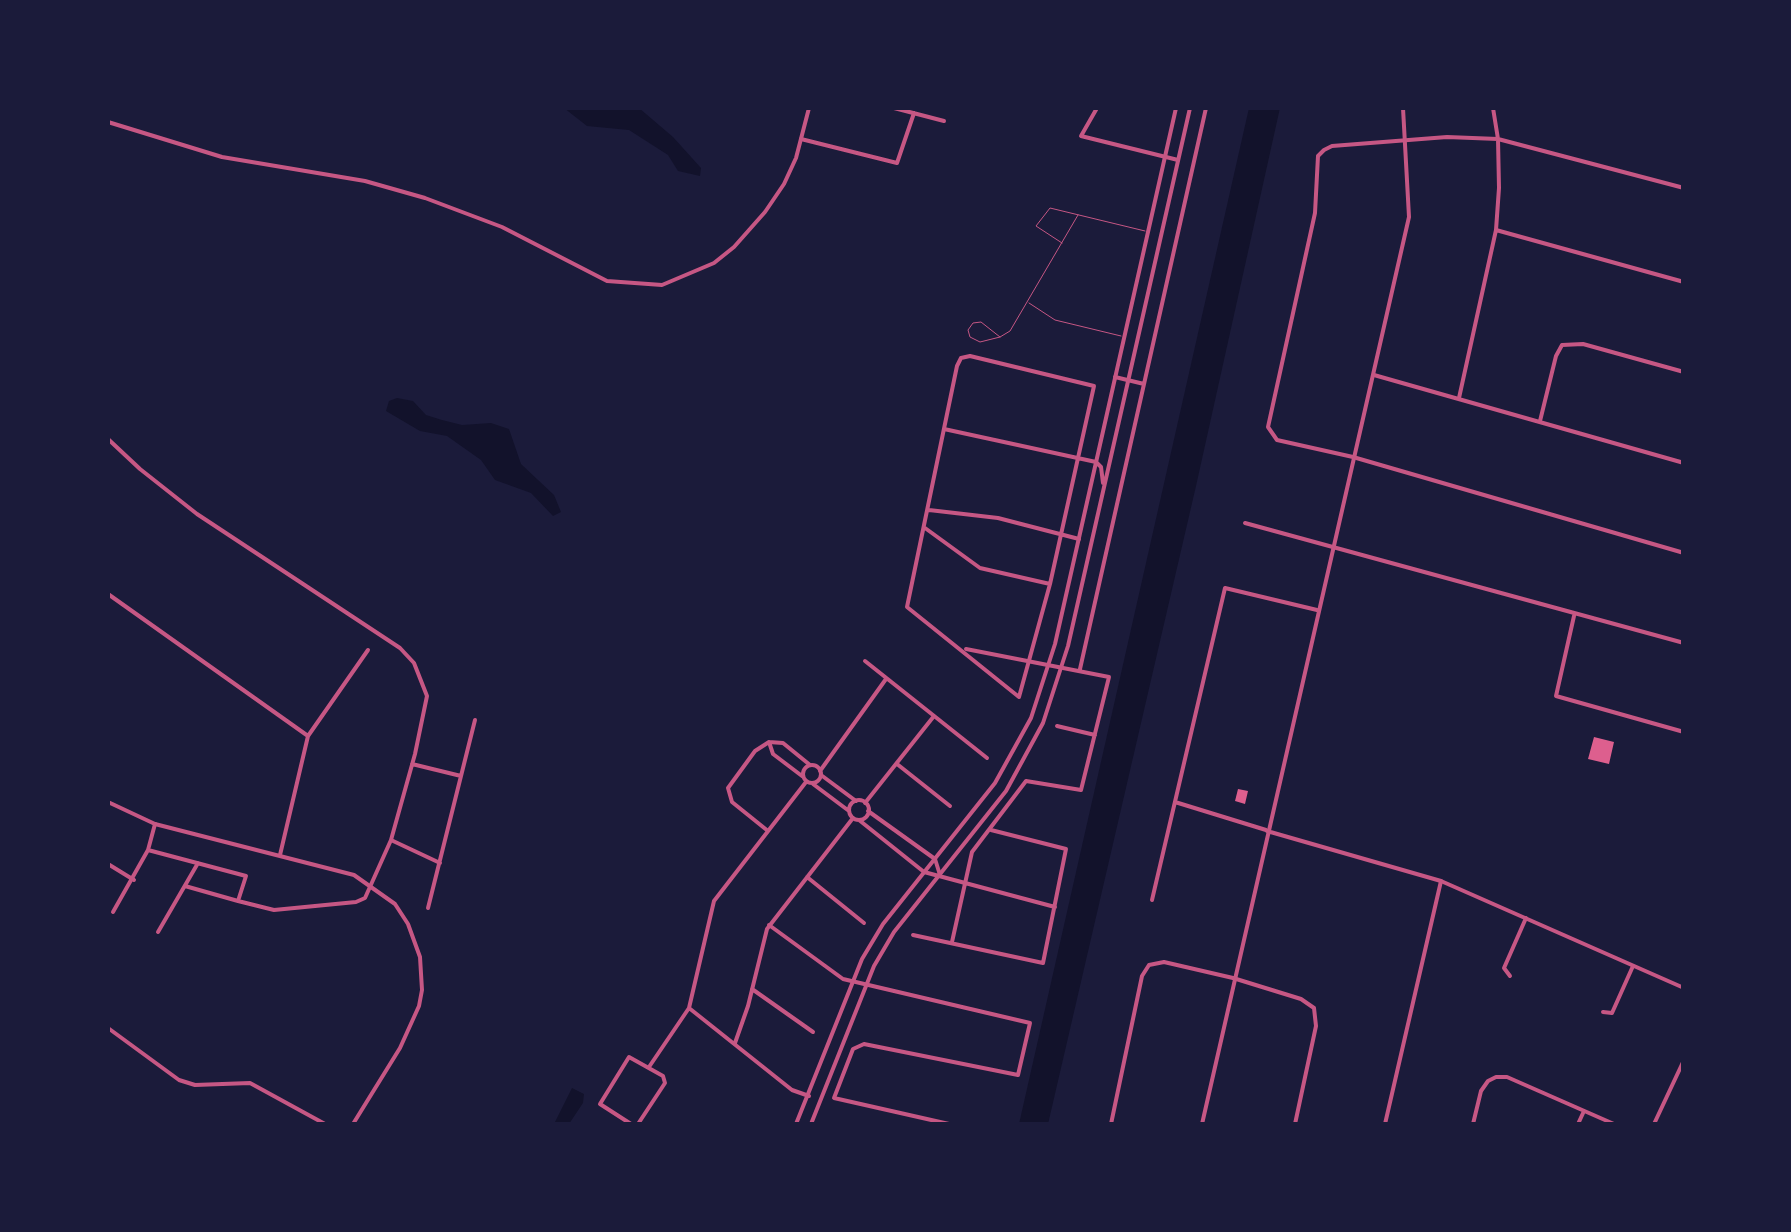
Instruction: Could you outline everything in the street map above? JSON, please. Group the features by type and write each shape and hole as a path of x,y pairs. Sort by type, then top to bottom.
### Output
{"street":[{"path":"108,122 222,157 365,182 425,198 502,228 608,281 662,285 714,262 734,247 765,212 784,184 809,108"},
{"path":"894,108 944,120"},
{"path":"1097,108 1082,136 1178,160"},
{"path":"796,1124 851,981 883,924 1009,762 1030,718 1050,664 1176,108"},
{"path":"811,1124 866,985 894,932 1021,768 1044,723 1063,666 1190,108"},
{"path":"1080,669 1206,108"},
{"path":"1202,1124 1408,217 1403,108"},
{"path":"1458,399 1496,230 1498,140 1493,108"},
{"path":"801,139 897,162 914,113"},
{"path":"1684,188 1498,140 1406,140 1332,146 1318,156 1318,194 1270,414 1270,434 1277,440 1684,553"},
{"path":"1496,230 1684,282"},
{"path":"1540,421 1562,345 1583,344 1684,372"},
{"path":"970,356 1094,386 1079,458 1019,696 907,607 961,358 970,356"},
{"path":"1374,375 1684,463"},
{"path":"1115,377 1145,384"},
{"path":"944,429 1096,462 1102,467 1104,488"},
{"path":"108,438 197,514 400,648 414,663 427,696 390,840 365,898 274,910 185,886"},
{"path":"929,510 998,518 1078,538"},
{"path":"1246,523 1683,642"},
{"path":"926,528 980,568 1050,584"},
{"path":"1152,900 1225,588 1317,610"},
{"path":"108,594 308,736"},
{"path":"1574,614 1556,696 1684,732"},
{"path":"952,942 972,852 1026,781 1081,790 1109,676 971,648 964,650"},
{"path":"280,855 308,736 368,650"},
{"path":"864,662 986,758"},
{"path":"649,1068 689,1008 714,901 807,780 821,773 886,679"},
{"path":"865,803 934,716"},
{"path":"428,908 475,720"},
{"path":"1058,726 1095,735"},
{"path":"768,832 728,795 728,788 755,751 769,742 784,743 856,801 865,803"},
{"path":"769,742 773,754 924,872 1056,907"},
{"path":"412,764 461,776"},
{"path":"896,764 950,806"},
{"path":"807,780 805,767 810,765"},
{"path":"849,812 856,801"},
{"path":"108,802 155,824 354,875 395,904 415,940 422,974 419,1006 400,1048 353,1124"},
{"path":"1175,802 1442,881 1684,988"},
{"path":"865,803 868,811 935,860 940,875"},
{"path":"735,1043 770,925 856,819 868,811"},
{"path":"113,912 134,880 155,824"},
{"path":"913,935 1043,963 1066,848 991,830"},
{"path":"390,840 440,863"},
{"path":"148,850 246,876 238,900"},
{"path":"158,932 198,863"},
{"path":"108,864 134,880"},
{"path":"807,877 864,922"},
{"path":"1385,1124 1442,881"},
{"path":"1510,976 1504,968 1526,918"},
{"path":"770,925 843,979 1030,1022 1018,1075 858,1045 834,1098 949,1124"},
{"path":"1111,1124 1142,976 1148,965 1164,962 1234,978 1301,999 1314,1008 1316,1026 1295,1124"},
{"path":"1603,1012 1612,1013 1633,966"},
{"path":"752,989 813,1032"},
{"path":"689,1008 792,1090 808,1096"},
{"path":"108,1028 179,1080 195,1085 250,1083 325,1124"},
{"path":"631,1124 602,1107 601,1101 627,1058 632,1057 663,1076 664,1083 638,1124"},
{"path":"1654,1124 1684,1060"},
{"path":"1473,1124 1480,1091 1488,1080 1507,1078 1614,1124"},
{"path":"1578,1124 1584,1111"}],"lane":[{"path":"1062,243 1036,226 1050,208 1148,232"},
{"path":"1000,338 981,322 968,330 976,342 1000,338 1010,331 1078,215"},
{"path":"1028,303 1055,320 1124,337"}],"shaded area":[{"path":"564,108 639,108 701,168 700,176 678,171 668,155 629,130 587,126"},
{"path":"1249,108 1280,108 1196,486 1048,1124 1019,1124"},
{"path":"389,401 413,401 426,415 442,420 462,425 491,423 509,429 521,464 554,495 561,512 553,516 531,493 495,480 481,460 447,436 420,431 386,411"},
{"path":"572,1088 584,1094 583,1103 569,1124 554,1124"}],"building":[{"path":"1594,737 1614,742 1609,764 1588,759"},
{"path":"1238,789 1248,791 1245,804 1235,801"}]}
